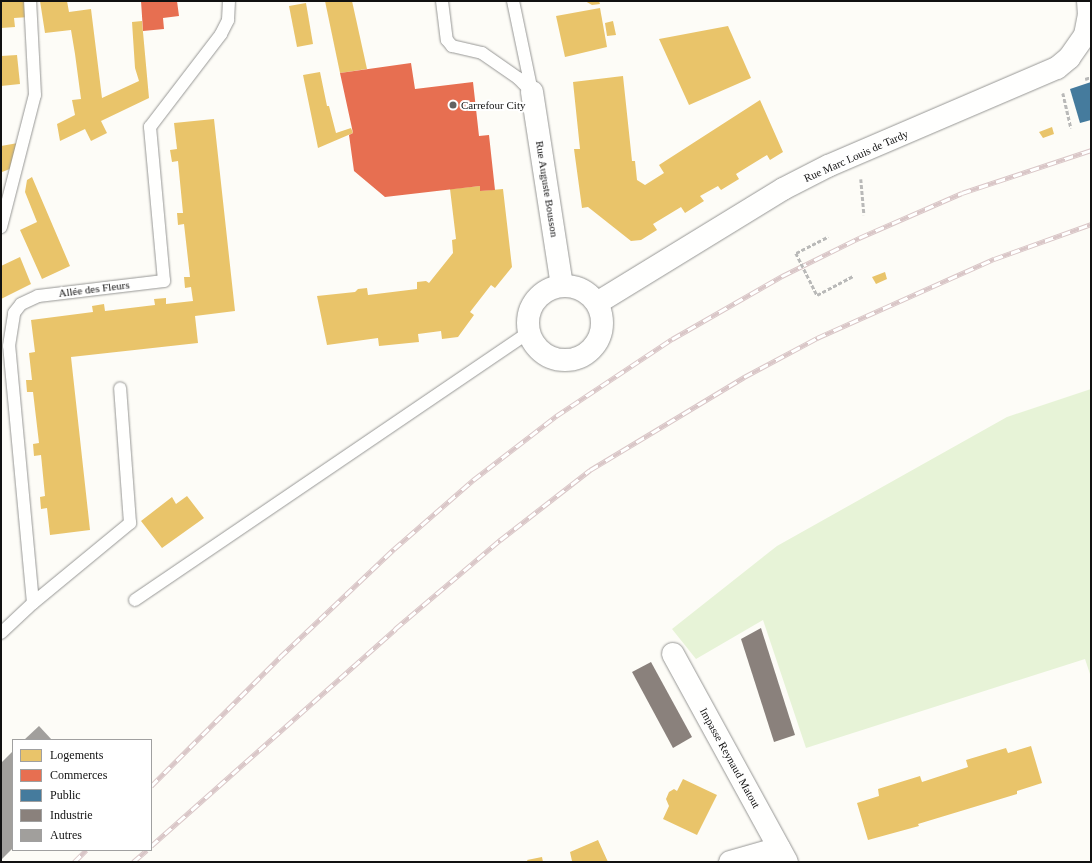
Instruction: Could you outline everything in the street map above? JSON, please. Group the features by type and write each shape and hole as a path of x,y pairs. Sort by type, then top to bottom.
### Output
{"street":[{"name":"Rue Marc Louis de Tardy","path":"597,304 783,189 828,166 1057,68 1069,58 1085,35 1089,15 1088,1"},
{"name":"Rue Auguste Bousson","path":"532,92 562,286"},
{"path":"562,286 582,289 597,304 602,317 602,331 596,344 586,354 573,360 559,360 546,355 535,345 529,332 528,319 531,307 550,288 562,286"},
{"name":"Impasse Reynaud Matout","path":"673,654 783,855"},
{"path":"730,862 783,855"}],"lane":[{"path":"1,227 35,95 30,1"},
{"name":"Allée des Fleurs","path":"33,603 9,346 14,313 21,304 38,296 164,281 150,127 221,34 228,20 229,1"},
{"path":"442,1 447,40 452,46 482,53 518,78 532,92"},
{"name":"Rue Auguste Bousson","path":"513,1 532,92"},
{"path":"135,600 529,332"},
{"path":"1,633 33,603 130,523 120,388"}],"path":[{"path":"1057,68 1071,128"},
{"path":"861,178 864,214"},
{"path":"828,237 796,253 817,295 853,276"}],"green space":[{"path":"1091,389 1091,677 1085,659 806,748 763,620 696,659 672,629 777,546 1007,417"}],"building: Logements":[{"path":"1,1 26,1 29,17 14,18 15,27 1,28"},
{"path":"40,1 67,1 69,12 91,9 102,98 139,81 135,68 132,22 142,21 149,98 101,121 107,133 91,141 85,129 60,141 57,124 75,115 72,100 81,99 75,54 71,30 45,33"},
{"path":"325,1 352,1 367,69 340,73"},
{"path":"585,1 599,1 600,4 592,5"},
{"path":"306,3 313,44 297,47 289,6"},
{"path":"600,8 607,47 565,57 556,16"},
{"path":"613,21 616,35 607,36 605,23"},
{"path":"728,26 751,78 689,105 659,39"},
{"path":"17,55 20,84 1,86 1,56"},
{"path":"320,72 327,106 329,106 336,133 351,128 353,133 318,148 303,75"},
{"path":"623,76 632,161 635,161 637,180 645,185 664,173 659,165 760,100 783,152 770,160 767,155 736,174 739,179 721,190 718,186 700,196 704,201 685,213 681,207 653,224 657,230 641,240 631,241 588,207 582,208 574,149 580,149 573,82"},
{"path":"214,119 235,311 195,316 198,343 71,357 90,530 50,535 47,508 41,509 40,497 45,496 41,455 34,456 33,444 39,443 33,392 27,392 26,380 32,380 29,353 35,352 31,320 93,312 92,306 104,304 105,311 155,305 154,299 166,298 166,304 193,301 191,287 185,288 184,277 190,277 184,224 178,225 177,213 183,213 178,161 172,162 170,150 177,149 174,123"},
{"path":"1052,127 1054,134 1043,138 1039,132"},
{"path":"18,143 15,167 2,172 1,146"},
{"path":"32,177 70,266 42,279 20,230 37,222 25,192 27,180"},
{"path":"480,186 480,191 503,189 512,267 495,288 491,285 470,312 474,315 458,337 442,339 441,331 418,334 419,342 379,346 378,338 327,345 317,296 355,292 358,289 367,288 368,295 417,289 417,282 426,281 429,283 453,253 452,240 456,239 450,189"},
{"path":"20,257 31,284 1,299 1,266"},
{"path":"885,272 887,279 876,284 872,277"},
{"path":"187,496 204,518 162,548 141,521 172,497 176,504"},
{"path":"1031,746 1042,783 1017,791 1017,794 918,824 919,826 868,840 857,803 879,796 878,789 920,776 922,782 968,767 966,760 1006,748 1008,753"},
{"path":"683,779 717,795 697,835 663,819 669,806 666,799 669,792 674,789 677,791"},
{"path":"598,840 608,862 569,862 572,861 570,852"},
{"path":"542,857 543,862 528,862 527,860"}],"building: Commerces":[{"path":"141,1 177,1 179,16 163,18 164,29 143,31"},
{"path":"411,63 415,89 473,82 479,136 489,135 495,190 480,191 480,186 385,197 354,171 349,135 353,133 340,73"}],"building: Public":[{"path":"1091,82 1091,120 1080,123 1070,89"}],"building: Industrie":[{"path":"761,628 795,735 774,742 741,639"},
{"path":"651,662 692,737 673,748 632,672"}],"building: Autres":[{"path":"39,726 51,739 25,739"},
{"path":"12,752 12,849 1,860 1,763"}],"railway":[{"path":"152,785 280,657 394,549 473,480 556,416 672,339 782,276 859,238 962,193 1091,150"},
{"path":"152,845 395,629 500,540 590,470 744,377 817,338 994,259 1091,224"},
{"path":"74,862 85,851"},
{"path":"133,862 146,851"}],"place":[{"name":"Carrefour City","path":"453,105"}]}
